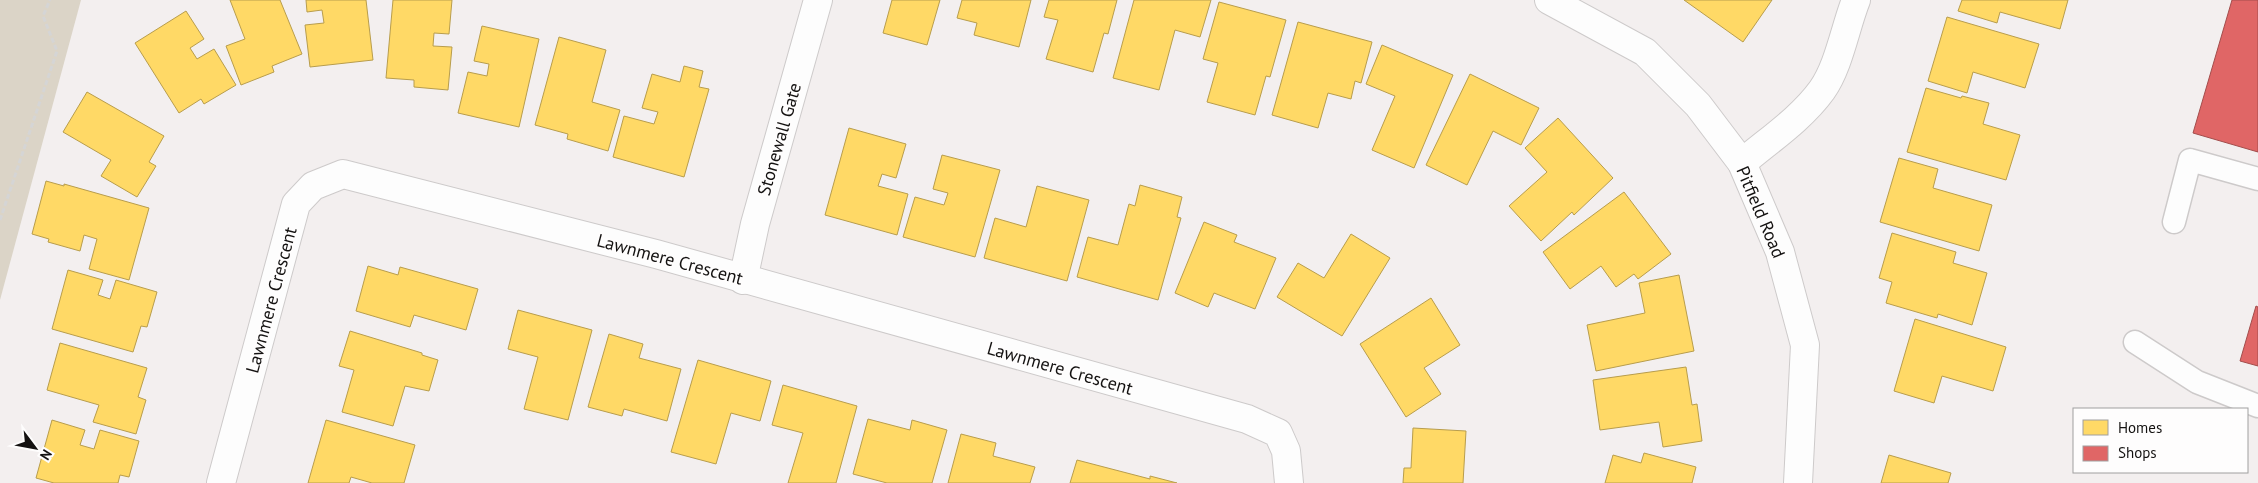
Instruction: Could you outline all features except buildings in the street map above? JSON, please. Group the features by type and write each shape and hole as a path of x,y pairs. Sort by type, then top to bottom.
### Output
{"street":[{"name":"Stonewall Gate","path":"743,280 755,224 818,0"},
{"name":"Pitfield Road","path":"1549,0 1645,52 1698,106 1742,163 1780,252 1805,345 1798,483"},
{"path":"1742,163 1789,125 1822,90 1836,60 1856,0"},
{"name":"Lawnmere Crescent","path":"221,483 296,204 313,186 343,174 656,254 743,280 1247,419 1278,432 1286,451 1289,483"}],"lane":[{"path":"2174,222 2190,160 2258,179"},
{"path":"2135,342 2197,382 2258,406"}],"path":[{"path":"0,220 57,51 43,16 50,0"}],"shaded area":[{"path":"0,0 81,0 0,300"}]}
